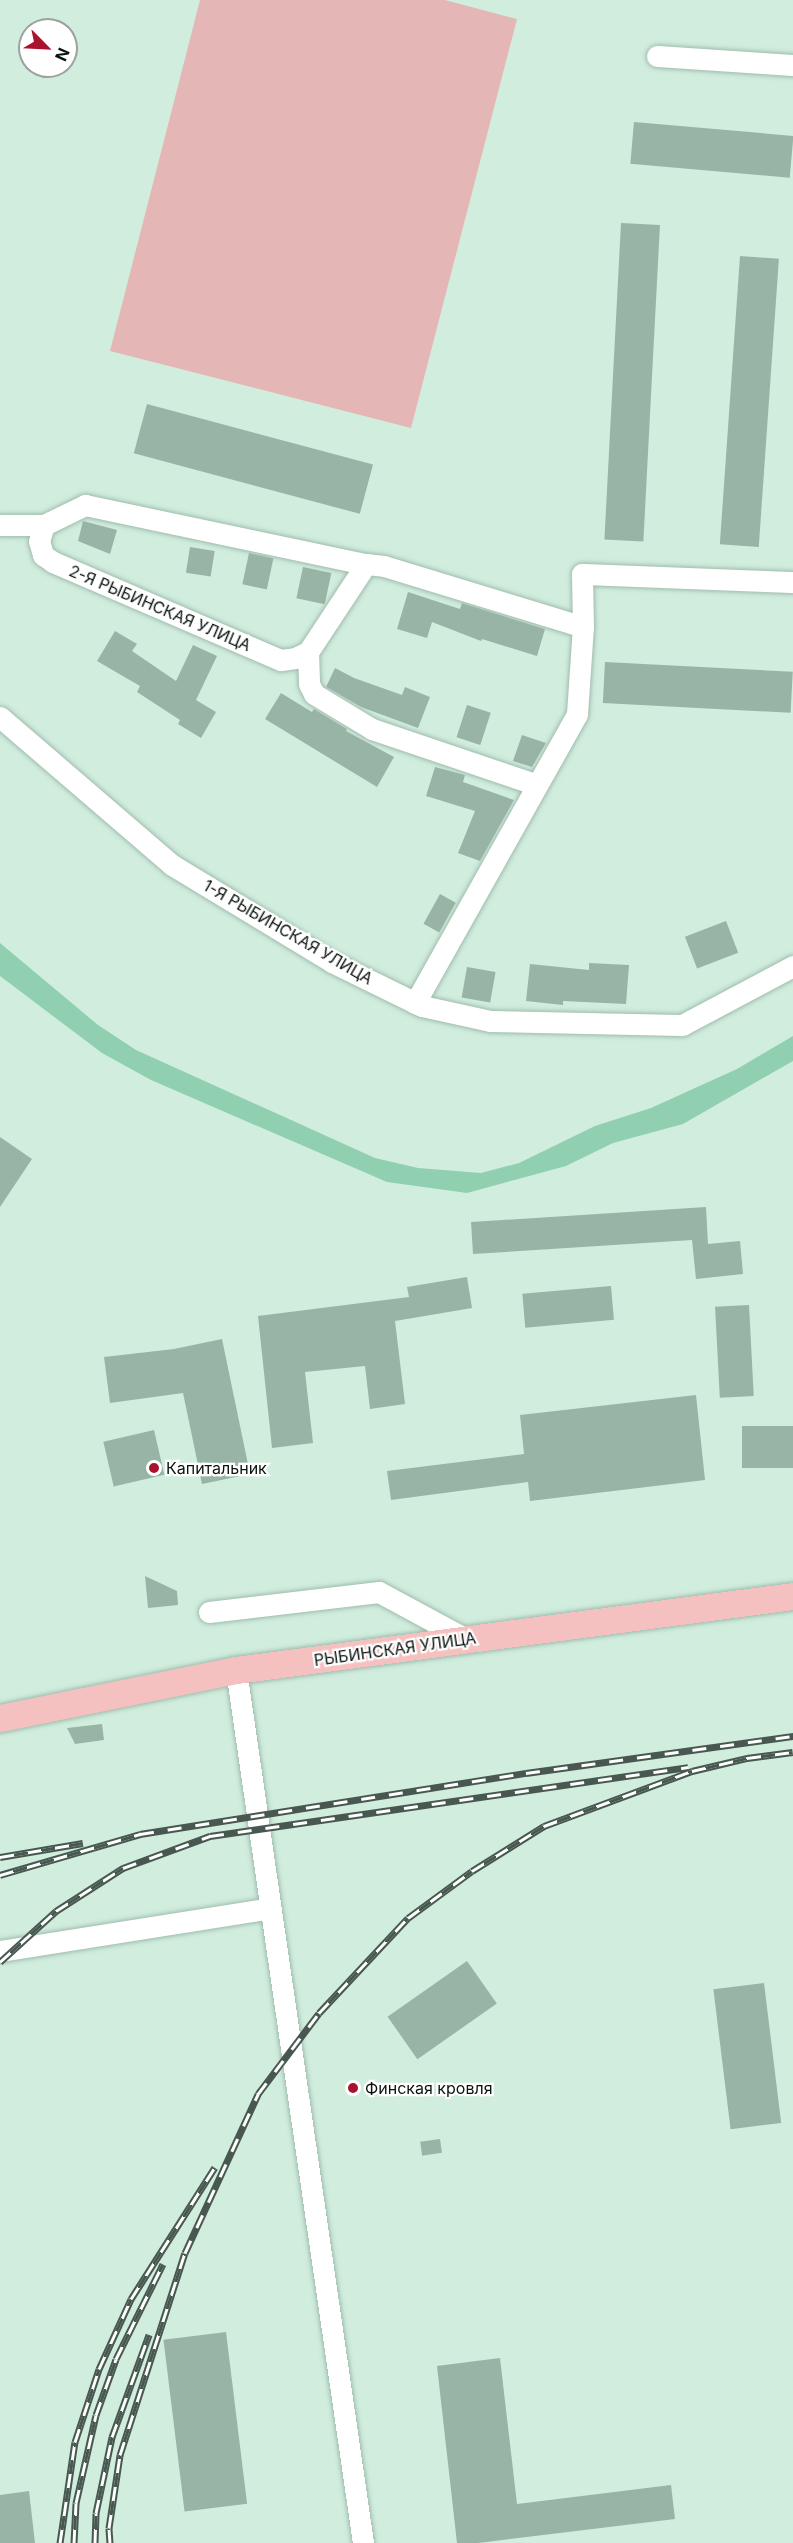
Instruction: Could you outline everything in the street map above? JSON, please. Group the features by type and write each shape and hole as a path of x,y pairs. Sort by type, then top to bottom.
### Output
{"main road":[{"name":"РЫБИНСКАЯ УЛИЦА","path":"0,1718 236,1670 793,1596"}],"street":[{"path":"657,56 793,65"},
{"path":"0,525 44,525 86,505 384,566 583,627"},
{"name":"2-Я РЫБИНСКАЯ УЛИЦА","path":"44,525 39,540 43,555 53,562 281,660 295,658 308,652"},
{"path":"366,564 308,652 309,684 314,694 372,729 537,785"},
{"path":"415,1003 577,714 583,627 582,574 793,582"},
{"name":"1-Я РЫБИНСКАЯ УЛИЦА","path":"0,717 172,865 332,962 415,1003 490,1022 682,1025 793,966"},
{"path":"209,1612 379,1592 466,1640"},
{"path":"236,1670 363,2543"},
{"path":"0,1951 270,1908"}],"shaded area":[{"path":"200,0 445,0 517,19 411,428 110,351"},
{"path":"0,943 98,1025 136,1050 375,1158 418,1168 481,1173 519,1163 595,1126 651,1108 737,1069 793,1036 793,1061 683,1124 613,1143 566,1166 467,1193 387,1182 151,1080 102,1053 0,976"}],"building":[{"path":"634,122 793,136 790,178 630,164"},
{"path":"621,223 660,225 643,542 604,540"},
{"path":"740,256 779,259 759,547 720,544"},
{"path":"147,404 373,465 360,514 134,453"},
{"path":"83,521 117,530 110,554 78,541"},
{"path":"190,547 215,551 211,577 186,573"},
{"path":"249,553 273,558 267,589 242,584"},
{"path":"303,567 331,573 325,604 296,598"},
{"path":"408,592 460,609 462,603 545,629 537,656 482,639 481,641 432,622 427,638 397,629"},
{"path":"115,631 137,644 132,651 176,681 193,645 217,656 196,700 216,712 201,738 178,724 180,720 137,692 140,686 97,661"},
{"path":"605,662 793,672 791,713 603,703"},
{"path":"335,668 354,678 402,695 405,687 430,697 418,728 361,707 326,687"},
{"path":"281,693 312,712 314,709 347,729 346,731 394,757 377,787 265,719"},
{"path":"467,705 491,713 480,745 456,737"},
{"path":"522,735 546,743 532,767 513,761"},
{"path":"435,767 465,775 463,782 514,800 480,861 458,853 475,811 426,796"},
{"path":"440,894 456,903 439,932 424,924"},
{"path":"726,921 738,953 697,969 685,937"},
{"path":"589,963 629,965 626,1004 563,1001 563,1005 526,1001 530,964 589,970"},
{"path":"467,967 496,972 490,1003 462,998"},
{"path":"0,1137 32,1159 0,1207"},
{"path":"706,1207 708,1244 740,1241 743,1274 696,1279 692,1240 473,1254 471,1222"},
{"path":"467,1277 472,1308 395,1321 405,1404 370,1409 365,1366 305,1372 313,1443 272,1448 258,1316 409,1297 407,1287"},
{"path":"611,1286 614,1320 525,1328 522,1294"},
{"path":"749,1305 754,1396 720,1398 715,1307"},
{"path":"222,1339 250,1474 202,1484 183,1393 110,1403 104,1357 174,1349"},
{"path":"696,1395 705,1480 530,1501 528,1482 391,1500 387,1471 524,1454 520,1415"},
{"path":"742,1426 793,1426 793,1468 742,1468"},
{"path":"154,1430 164,1475 114,1487 103,1442"},
{"path":"145,1576 177,1591 178,1605 148,1608"},
{"path":"102,1724 104,1740 75,1744 67,1728"},
{"path":"467,1961 497,2004 417,2059 388,2017"},
{"path":"764,1983 781,2123 731,2129 713,1989"},
{"path":"440,2139 442,2153 422,2156 420,2142"},
{"path":"226,2332 247,2504 185,2511 163,2340"},
{"path":"500,2358 517,2504 671,2485 675,2519 478,2543 457,2543 437,2366"},
{"path":"29,2491 35,2543 0,2543 0,2495"}],"railway":[{"path":"0,1875 140,1834 526,1773 793,1736"},
{"path":"110,2543 109,2528 120,2455 185,2253 258,2094 319,2013 408,1918 472,1871 544,1826 692,1771 747,1758 793,1752"},
{"path":"0,1962 56,1911 123,1868 210,1836 688,1767"},
{"path":"0,1857 83,1843"},
{"path":"60,2543 75,2442 99,2369 131,2299 215,2167"},
{"path":"74,2543 76,2503 96,2415 116,2359 163,2264"},
{"path":"95,2543 96,2513 112,2437 149,2335"}],"place":[{"name":"Капитальник","path":"154,1468"},
{"name":"Финская кровля","path":"353,2088"}]}
